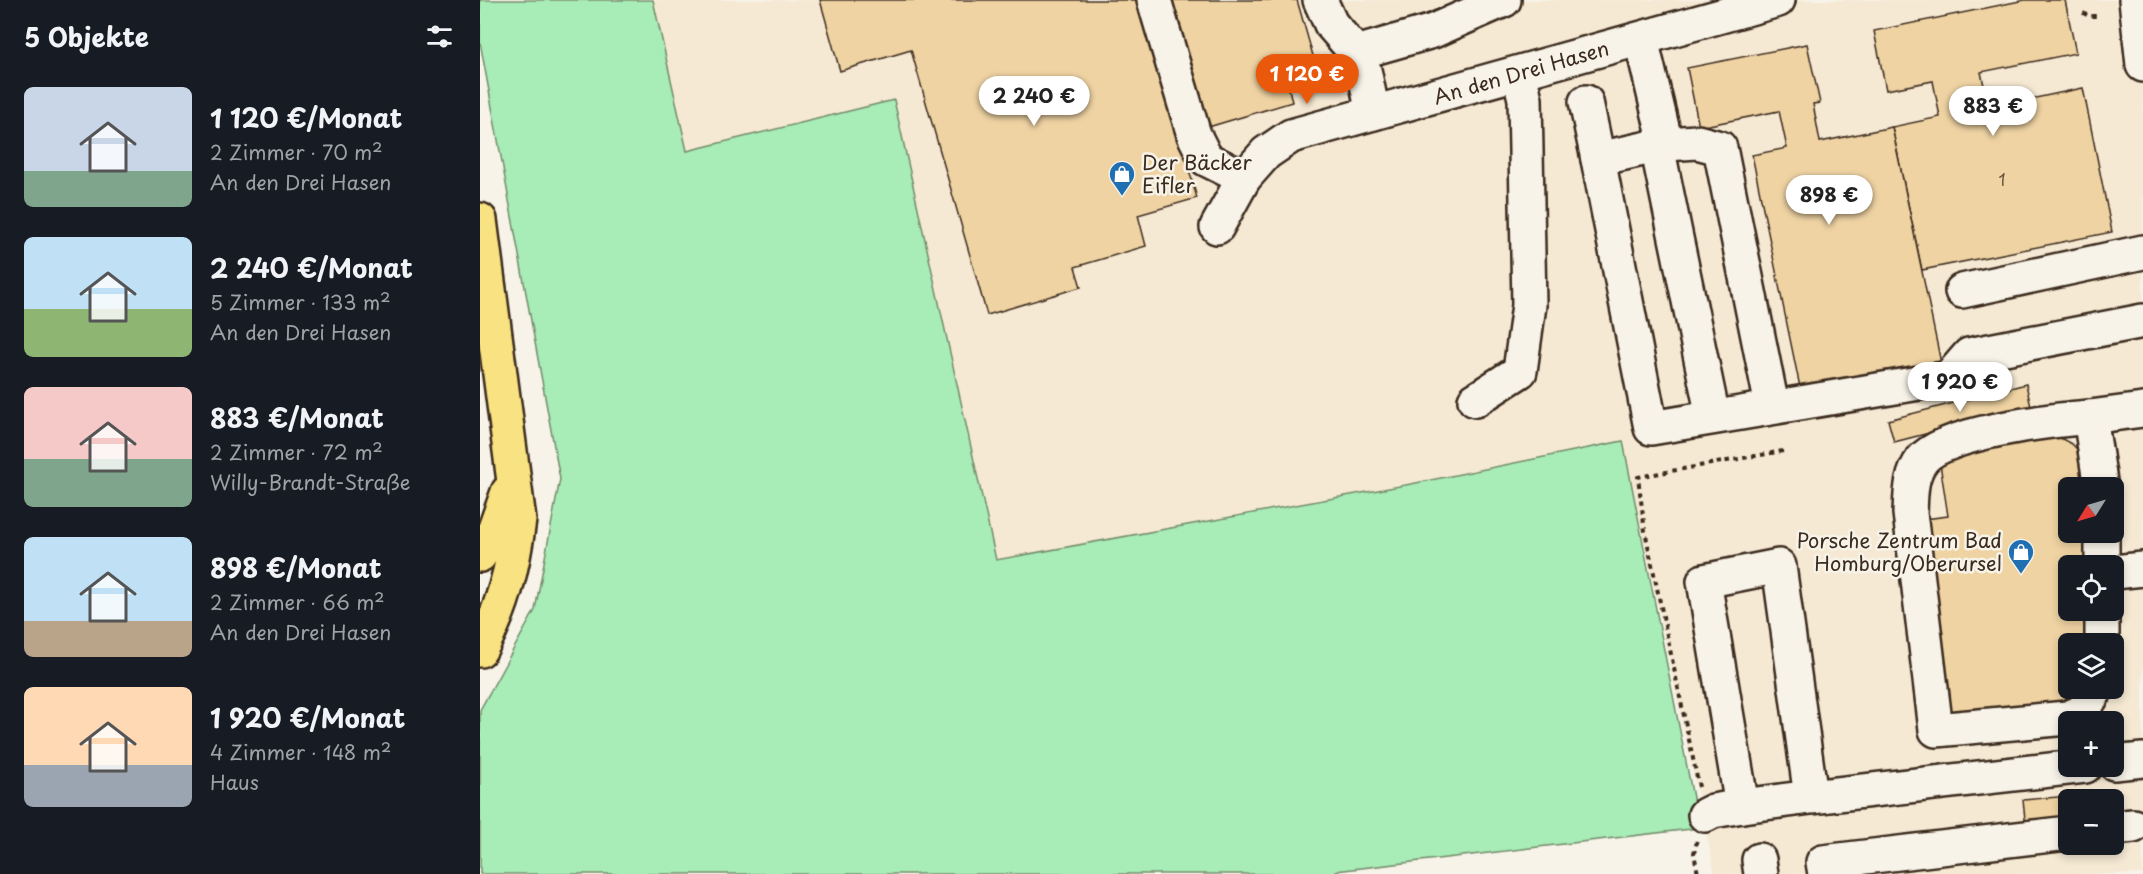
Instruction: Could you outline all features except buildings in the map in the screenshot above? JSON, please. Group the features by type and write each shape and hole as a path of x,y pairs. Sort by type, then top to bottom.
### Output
{"highway":[{"path":"480,220 519,520 514,557 504,598 480,650"},
{"path":"480,555 492,537 507,500 512,460"}],"street":[{"path":"1154,0 1194,135 1206,159 1244,178"},
{"path":"1320,0 1331,24 1356,53 1364,70 1373,113"},
{"path":"1356,53 1433,31 1504,0"},
{"name":"An den Drei Hasen","path":"1217,227 1244,178 1266,153 1291,136 1778,0"},
{"path":"2136,0 2143,65"},
{"path":"1641,39 1713,417"},
{"path":"1476,400 1520,370 1529,305 1526,99 1519,73"},
{"path":"1586,102 1651,428 1949,378 1969,355 2143,321"},
{"path":"1598,159 1661,145 1697,142 1720,148 1772,406"},
{"path":"1962,291 2143,252"},
{"path":"2090,699 2082,712 2067,718 1936,730 1910,513 1912,479 1922,459 1938,447 1990,431 2047,421 2143,410"},
{"path":"2090,417 2099,477"},
{"path":"1742,806 1704,581 1779,566 1811,797"},
{"path":"2124,571 2143,569"},
{"path":"2124,762 2143,760"},
{"path":"1705,815 1713,811 1742,806 1811,797 2058,769"},
{"path":"1825,874 1824,862 2058,834"}],"path":[{"path":"2084,13 2097,16"}],"shaded area":[{"path":"653,0 2143,0 2143,874 1715,874 1623,442 1411,484 996,560 894,100 687,151"}],"green space":[{"path":"480,0 653,0 687,151 894,100 996,560 1411,484 1623,441 1699,828 1336,871 1336,874 480,874 480,710 535,610 560,479 480,42"}],"place":[{"name":"Der Bäcker Eifler","path":"1122,197"},
{"name":"Porsche Zentrum Bad Homburg/Oberursel","path":"2021,575"}]}
